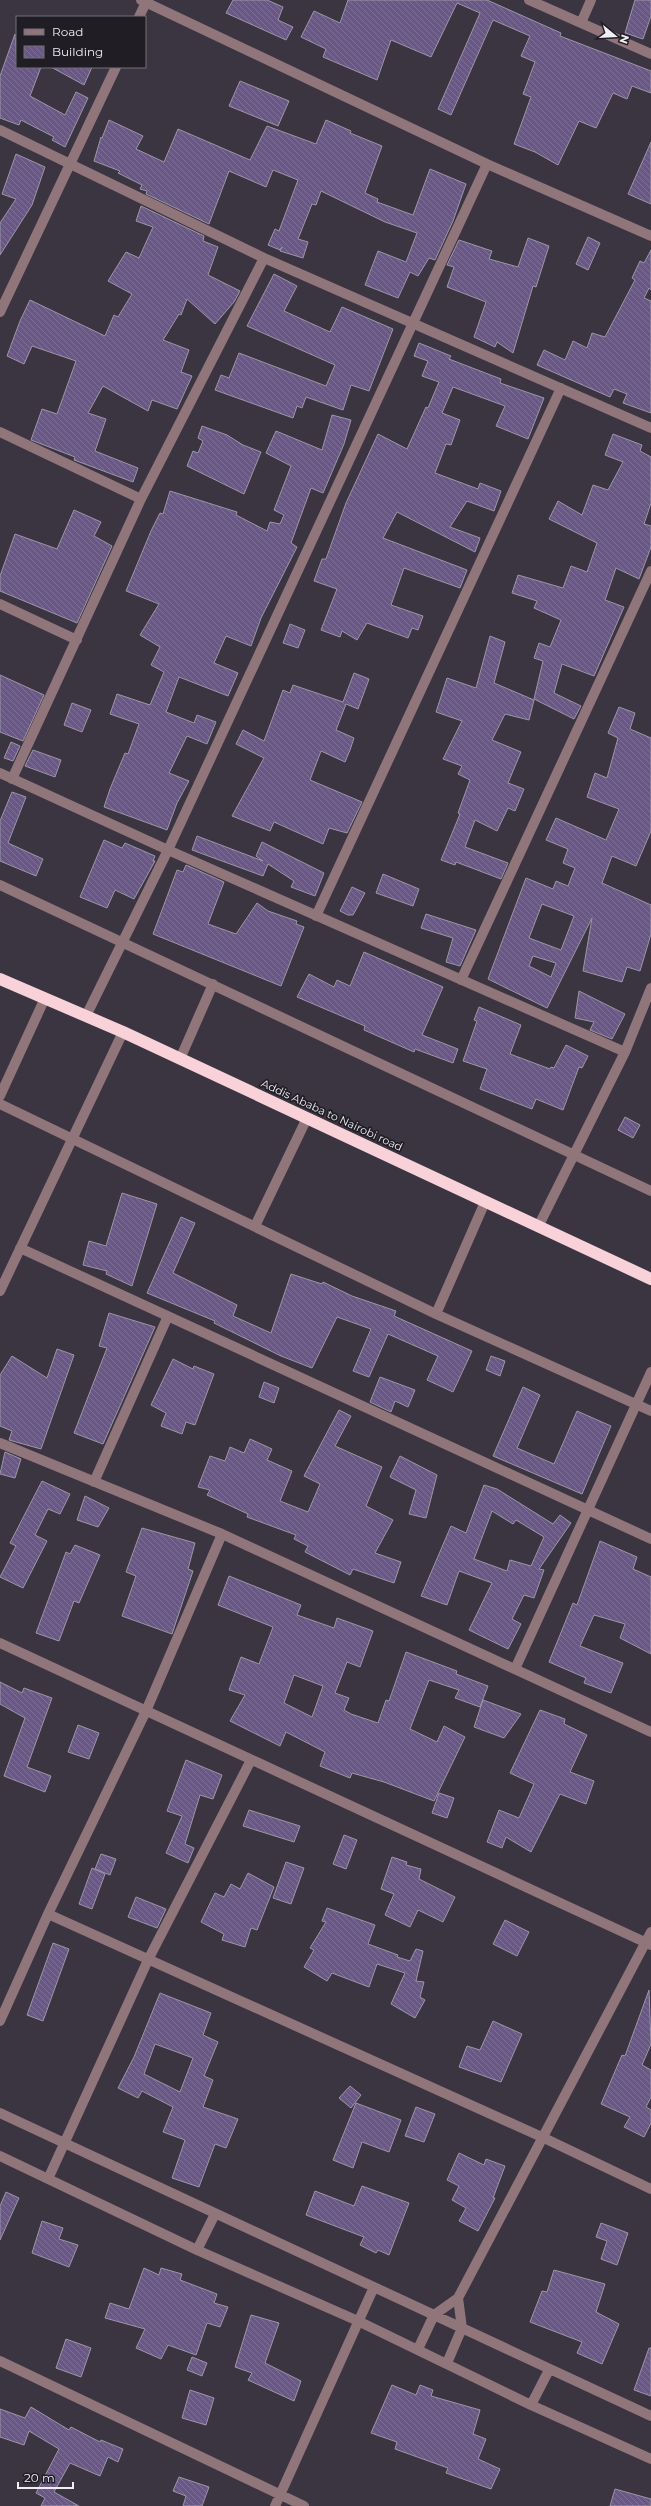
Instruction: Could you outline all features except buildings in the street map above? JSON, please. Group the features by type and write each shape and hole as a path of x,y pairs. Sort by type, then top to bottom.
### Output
{"highway":[{"name":"Addis Ababa to Nairobi road","path":"0,979 123,1032 651,1279"}],"street":[{"path":"530,0 651,54"},
{"path":"581,23 591,0"},
{"path":"139,16 145,1 487,164 651,236"},
{"path":"0,312 72,164 116,68"},
{"path":"0,130 264,258 651,428"},
{"path":"86,1016 168,850 487,164"},
{"path":"12,779 141,499 264,258"},
{"path":"316,916 561,388"},
{"path":"0,432 141,499"},
{"path":"462,980 651,571"},
{"path":"0,604 77,640"},
{"path":"0,773 168,850 625,1052"},
{"path":"0,886 123,941 651,1190"},
{"path":"180,1059 213,984"},
{"path":"538,1227 648,1005 651,988"},
{"path":"0,1096 45,998"},
{"path":"0,1291 123,1032"},
{"path":"0,1104 436,1314 651,1411"},
{"path":"255,1226 308,1118"},
{"path":"436,1314 485,1202"},
{"path":"20,1248 651,1539"},
{"path":"94,1482 168,1316"},
{"path":"515,1669 651,1372"},
{"path":"0,1443 222,1534 651,1732"},
{"path":"0,2021 48,1914 146,1711 222,1534"},
{"path":"0,1643 648,1943"},
{"path":"48,2179 66,2143 148,1960 251,1760"},
{"path":"48,1914 544,2138 651,2189"},
{"path":"418,2349 434,2315 458,2298 648,1943 651,1932"},
{"path":"0,2112 549,2370 651,2416"},
{"path":"0,2156 197,2250 358,2321 531,2405 651,2459"},
{"path":"197,2250 215,2214"},
{"path":"275,2506 374,2287"},
{"path":"447,2363 462,2328 458,2298"},
{"path":"0,2361 304,2506"},
{"path":"531,2405 549,2370"}]}
